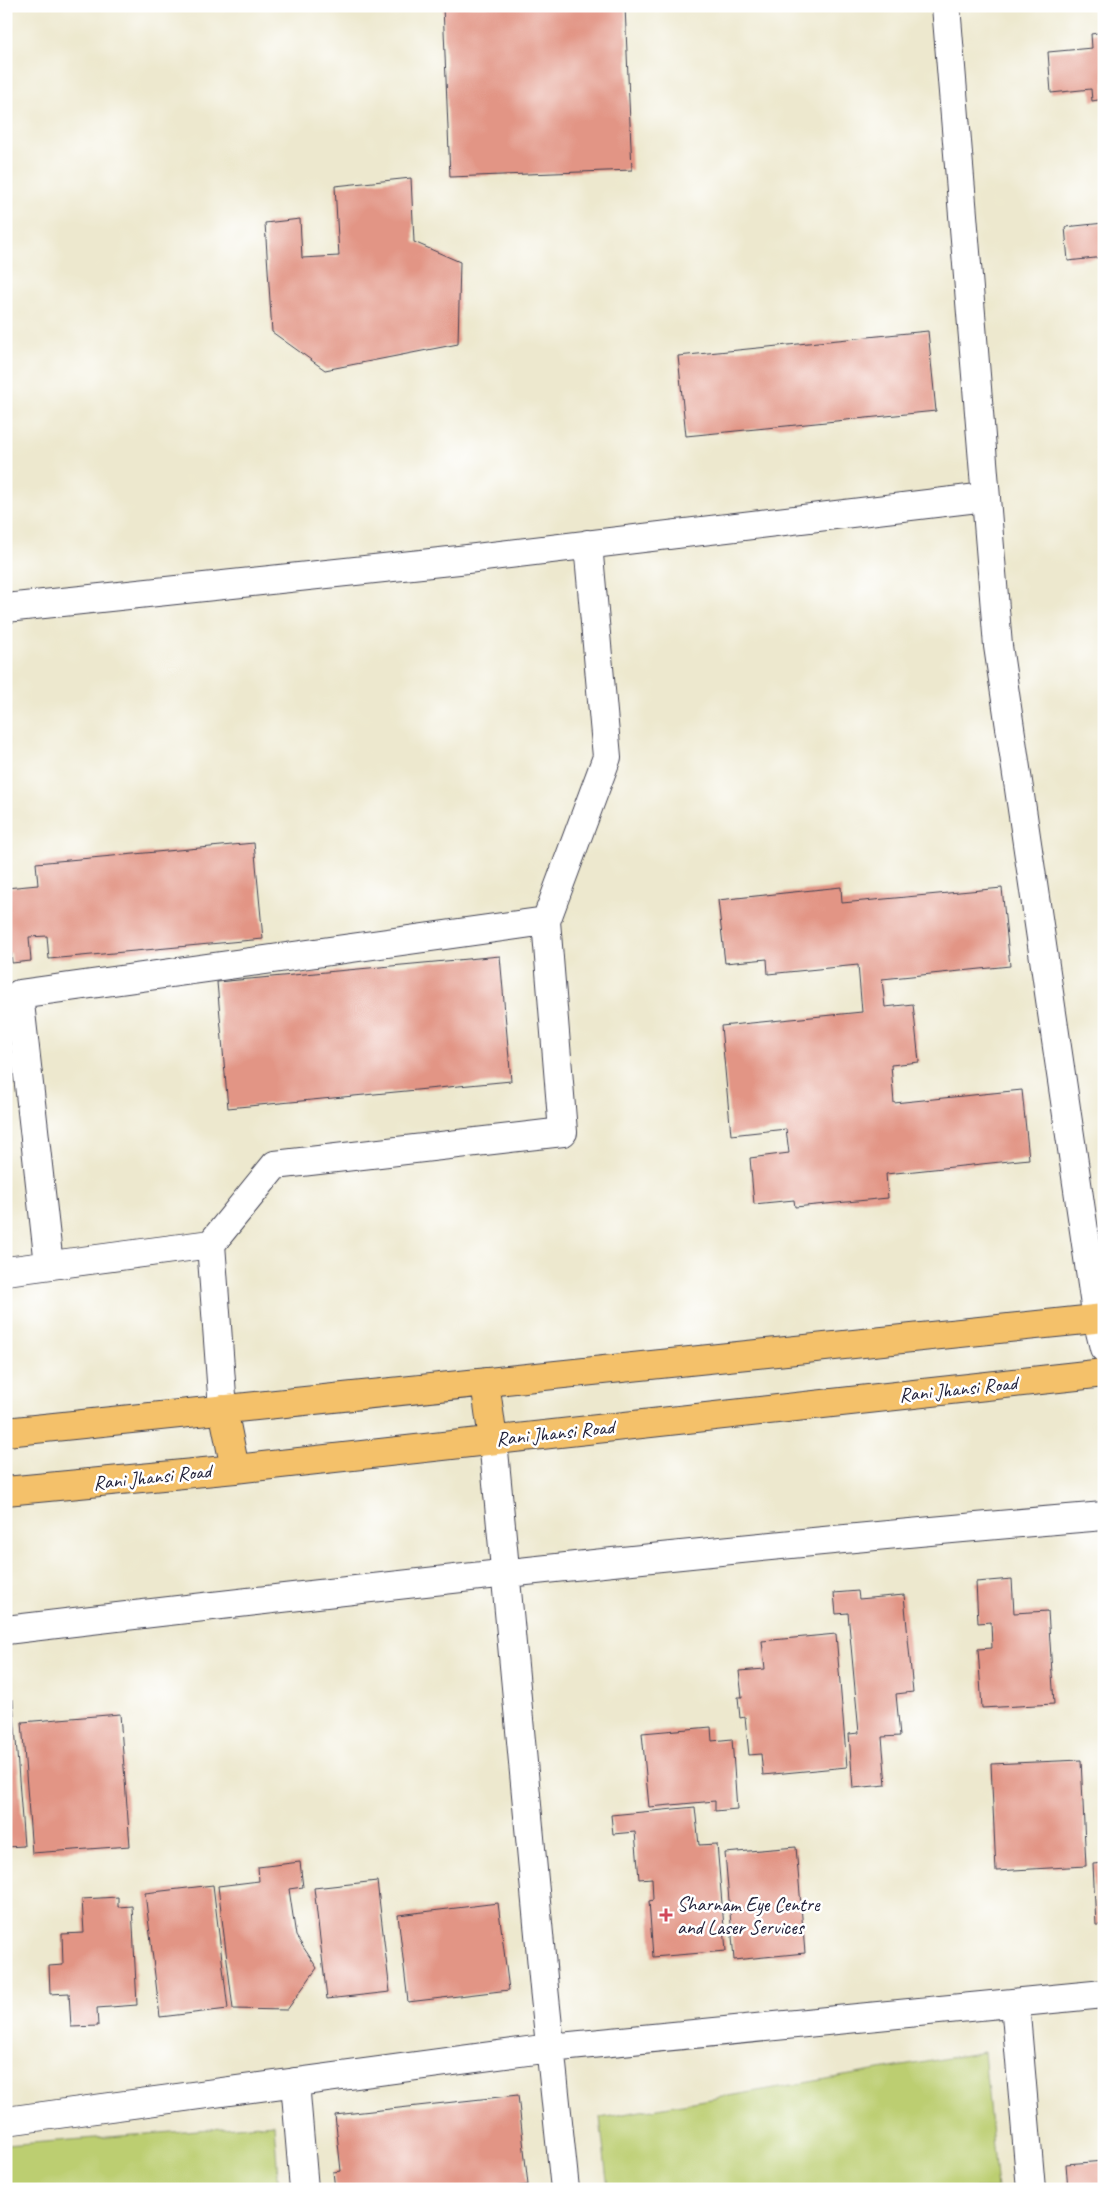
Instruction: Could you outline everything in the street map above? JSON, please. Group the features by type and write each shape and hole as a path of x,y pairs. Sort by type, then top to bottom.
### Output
{"highway":[{"path":"6,1432 1100,1318"},
{"name":"Rani Jhansi Road","path":"6,1491 235,1469 1104,1373"},
{"path":"486,1382 493,1440"},
{"path":"223,1410 235,1469"}],"street":[{"path":"946,6 998,646 1104,1348"},
{"path":"6,608 588,544 986,497"},
{"path":"223,1410 211,1244 275,1165 563,1132 546,921 607,757 588,544"},
{"path":"49,1265 18,994 546,921"},
{"path":"6,1270 211,1244"},
{"path":"493,1440 565,2189"},
{"path":"6,1630 506,1572 936,1530 1104,1516"},
{"path":"6,2121 550,2048 1104,1994"},
{"path":"1015,2003 1031,2189"},
{"path":"295,2082 304,2189"}],"green space":[{"path":"984,2052 997,2189 608,2189 600,2118"},
{"path":"274,2124 279,2189 6,2189 6,2145"}],"building":[{"path":"443,6 625,6 632,170 450,177"},
{"path":"1104,32 1104,99 1092,101 1091,89 1051,93 1048,52 1092,48 1091,34"},
{"path":"411,178 414,242 460,262 458,344 325,370 272,332 265,223 300,219 302,258 339,256 335,186"},
{"path":"1104,223 1104,257 1068,261 1065,227"},
{"path":"928,331 936,411 686,436 678,356"},
{"path":"254,843 263,939 49,959 47,936 29,937 31,961 12,963 11,953 6,954 6,888 38,885 36,863"},
{"path":"841,887 842,903 1002,888 1010,966 882,979 885,1007 913,1004 919,1062 891,1065 894,1103 1022,1090 1029,1159 886,1174 888,1198 795,1207 794,1200 754,1204 750,1158 789,1153 786,1129 731,1135 721,1026 862,1012 858,965 768,974 767,959 725,963 718,900"},
{"path":"500,956 511,1081 228,1108 217,982"},
{"path":"1012,1579 1014,1613 1048,1611 1054,1704 982,1708 978,1649 992,1648 991,1622 978,1623 976,1582"},
{"path":"858,1591 859,1599 904,1595 913,1692 896,1694 900,1736 882,1737 886,1785 853,1788 849,1734 859,1733 848,1613 836,1614 834,1593"},
{"path":"836,1634 847,1767 763,1775 761,1754 749,1755 745,1717 740,1718 738,1697 742,1697 739,1671 765,1669 762,1641"},
{"path":"13,1700 24,1846 6,1847 6,1701"},
{"path":"120,1714 130,1846 32,1853 22,1722"},
{"path":"711,1727 712,1741 732,1739 737,1809 715,1811 715,1801 649,1807 642,1733"},
{"path":"1081,1760 1086,1866 996,1871 991,1764"},
{"path":"695,1807 699,1845 717,1844 726,1951 653,1957 649,1901 653,1900 652,1878 639,1879 635,1832 613,1834 611,1815"},
{"path":"796,1847 805,1953 734,1960 725,1853"},
{"path":"300,1862 303,1887 289,1889 296,1936 317,1968 287,2010 233,2009 218,1886 259,1881 258,1867"},
{"path":"1104,1863 1104,1925 1096,1925 1093,1864"},
{"path":"377,1881 390,1992 327,1999 314,1888"},
{"path":"213,1885 228,2009 160,2017 145,1893"},
{"path":"118,1897 118,1907 132,1906 137,2005 97,2008 98,2026 71,2027 69,1993 50,1994 49,1966 63,1965 62,1934 84,1933 82,1899"},
{"path":"498,1903 509,1990 408,2002 398,1915"},
{"path":"518,2095 528,2185 495,2189 335,2189 333,2172 341,2171 335,2115"},
{"path":"1104,2161 1104,2189 1068,2189 1066,2164"}],"place":[{"name":"Sharnam Eye Centre and Laser Services","path":"666,1915"}]}
